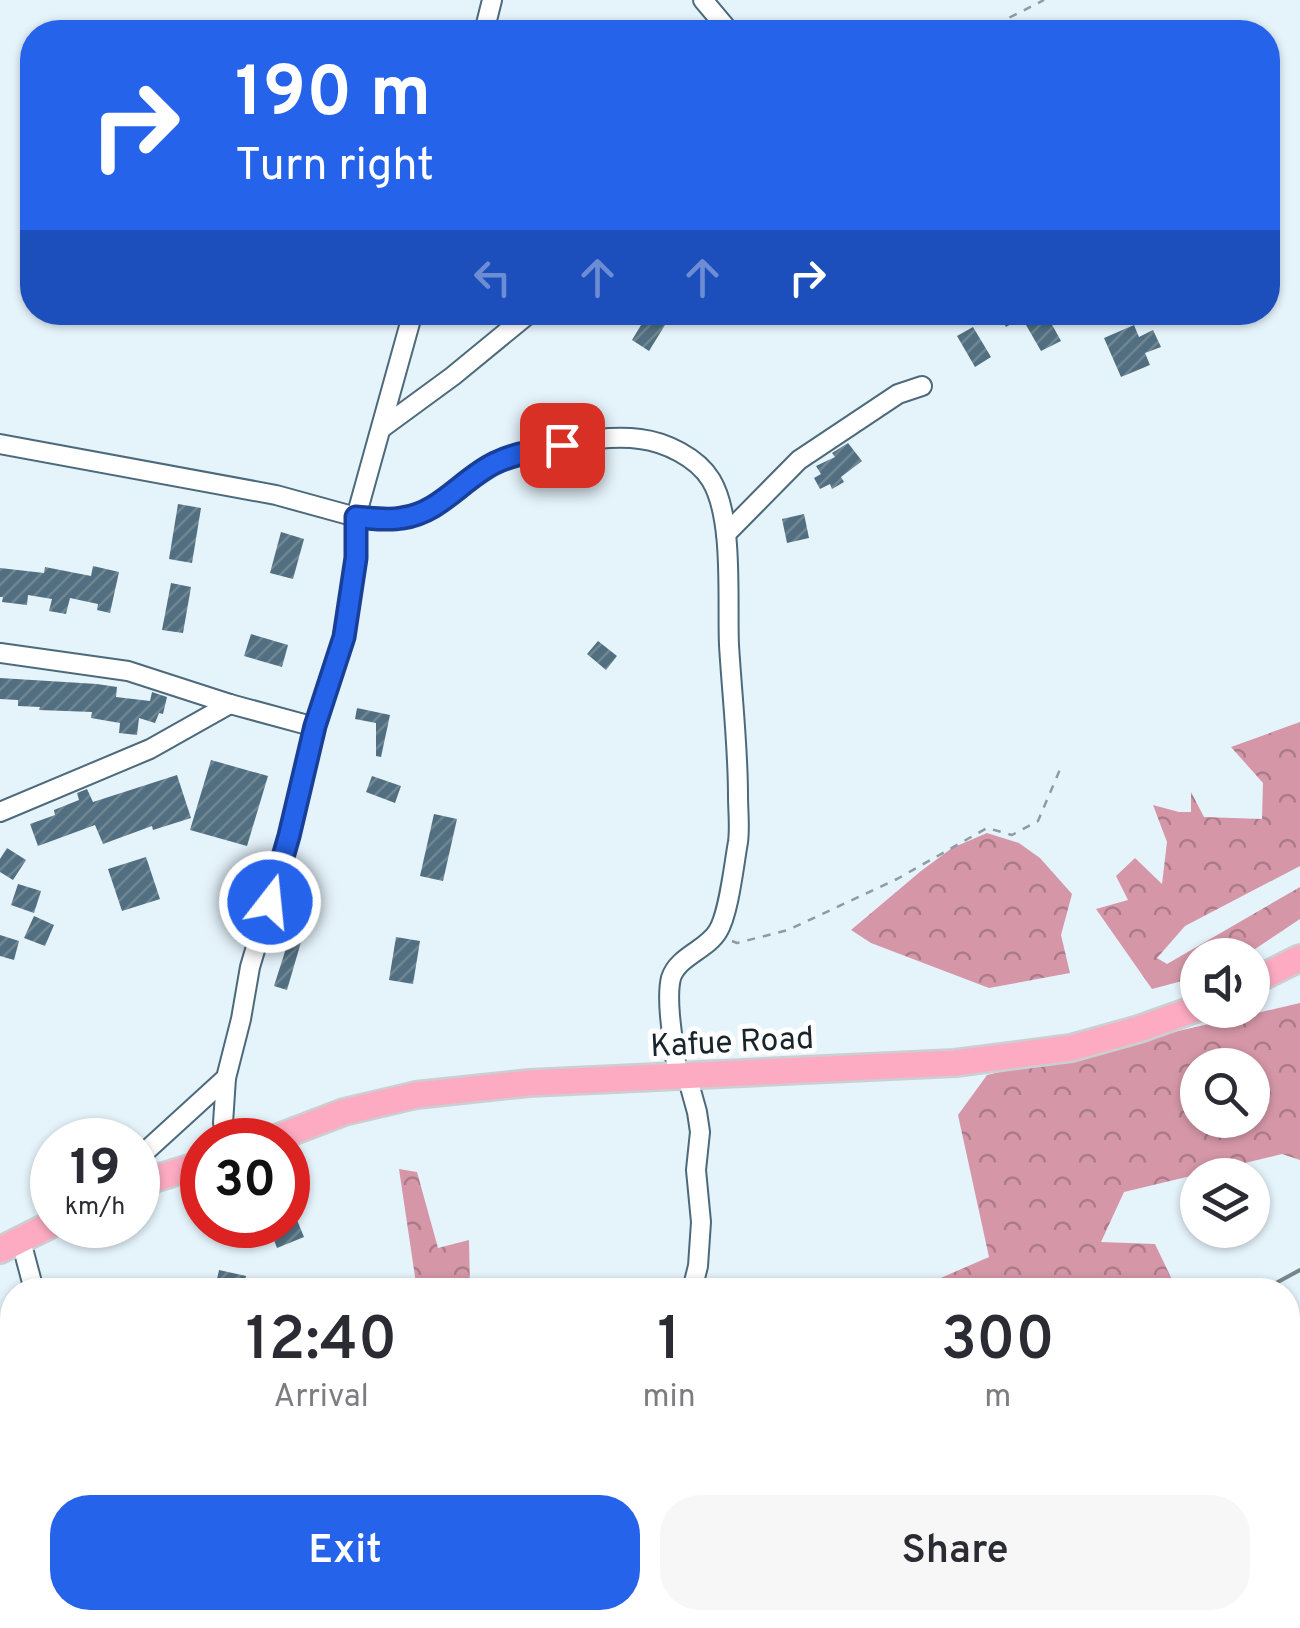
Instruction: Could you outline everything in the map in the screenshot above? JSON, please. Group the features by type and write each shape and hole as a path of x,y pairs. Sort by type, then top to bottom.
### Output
{"highway":[{"path":"1270,973 1300,958"},
{"name":"Kafue Road","path":"310,1125 344,1112 416,1095 529,1083 955,1063 1071,1048 1180,1014"}],"street":[{"path":"703,0 720,20"},
{"path":"223,1118 226,1078 250,967 289,836 315,726 344,637 356,558 356,517 410,325"},
{"path":"382,428 516,325"},
{"path":"726,534 799,460 898,394 922,386"},
{"path":"0,444 276,494 356,517 390,520 436,506 497,462 520,454 609,438 642,439 667,446 694,461 710,480 726,534 739,836 717,934 679,964 672,977 670,996 683,1077 698,1112 700,1132 696,1170 701,1222 695,1278"},
{"path":"0,653 128,671 315,726"},
{"path":"0,812 150,750 230,704"},
{"path":"160,1138 226,1078"},
{"path":"11,1246 28,1278"}],"path":[{"path":"1005,20 1044,0"},
{"path":"717,934 737,943 788,930 896,879 987,828 1012,835 1038,822 1061,767"}],"green space":[{"path":"1300,722 1300,866 1185,926 1157,958 1167,964 1180,956 1180,982 1152,989 1096,909 1128,900 1116,876 1135,858 1162,884 1167,842 1153,805 1191,812 1191,792 1204,817 1262,819 1263,783 1231,747"},
{"path":"987,833 1019,843 1040,858 1072,894 1061,935 1070,973 989,988 871,943 851,930 952,848"},
{"path":"1300,887 1300,919 1270,939 1212,938"},
{"path":"1300,1003 1300,1160 1282,1154 1265,1158 1180,1158 1180,1179 1124,1192 1101,1242 1155,1244 1171,1278 941,1278 989,1257 958,1115 987,1075 1191,1028 1270,1028 1270,1010"},
{"path":"399,1169 417,1172 438,1248 469,1240 470,1278 415,1278"}],"building":[{"path":"641,325 665,325 649,351 632,340"},
{"path":"1026,325 1052,325 1061,341 1041,351"},
{"path":"1134,325 1139,337 1153,330 1161,347 1145,353 1150,365 1121,377 1104,338"},
{"path":"973,327 991,357 975,367 957,336"},
{"path":"848,443 862,461 841,477 844,482 832,489 830,484 820,489 814,478 821,474 816,466 835,457 832,453"},
{"path":"178,504 201,508 192,563 169,559"},
{"path":"804,514 809,538 787,543 782,519"},
{"path":"281,532 304,539 293,579 270,573"},
{"path":"93,566 119,572 110,613 97,610 98,604 70,598 66,614 49,611 52,599 28,595 27,605 2,602 0,597 0,568 44,573 45,567 91,576"},
{"path":"171,583 191,587 183,633 162,630"},
{"path":"251,634 288,645 282,667 244,656"},
{"path":"598,641 617,656 606,670 587,654"},
{"path":"0,678 117,687 116,697 150,701 152,692 167,697 163,714 159,713 155,723 139,718 137,735 119,733 120,723 91,718 92,712 39,710 40,707 18,706 18,700 0,699"},
{"path":"357,708 390,715 381,757 376,756 376,723 355,719"},
{"path":"211,760 268,776 247,846 190,830"},
{"path":"177,775 191,818 153,830 152,826 103,844 95,825 38,846 30,824 79,800 77,793 87,789 93,802"},
{"path":"372,776 401,786 395,803 366,792"},
{"path":"434,814 457,819 443,881 420,876"},
{"path":"7,848 26,860 13,880 0,872 0,859"},
{"path":"146,857 160,899 122,911 108,869"},
{"path":"18,884 41,891 34,913 11,905"},
{"path":"34,916 54,925 45,946 24,938"},
{"path":"0,935 19,941 14,960 0,956"},
{"path":"396,937 420,941 413,984 389,980"},
{"path":"289,939 301,942 287,990 274,986"},
{"path":"219,1270 246,1276 246,1278 217,1278"}],"railway":[{"path":"1285,1278 1300,1270"}],"route":[{"path":"270,902 315,726 344,637 356,558 356,517 390,520 422,513 497,462 562,445"}]}
